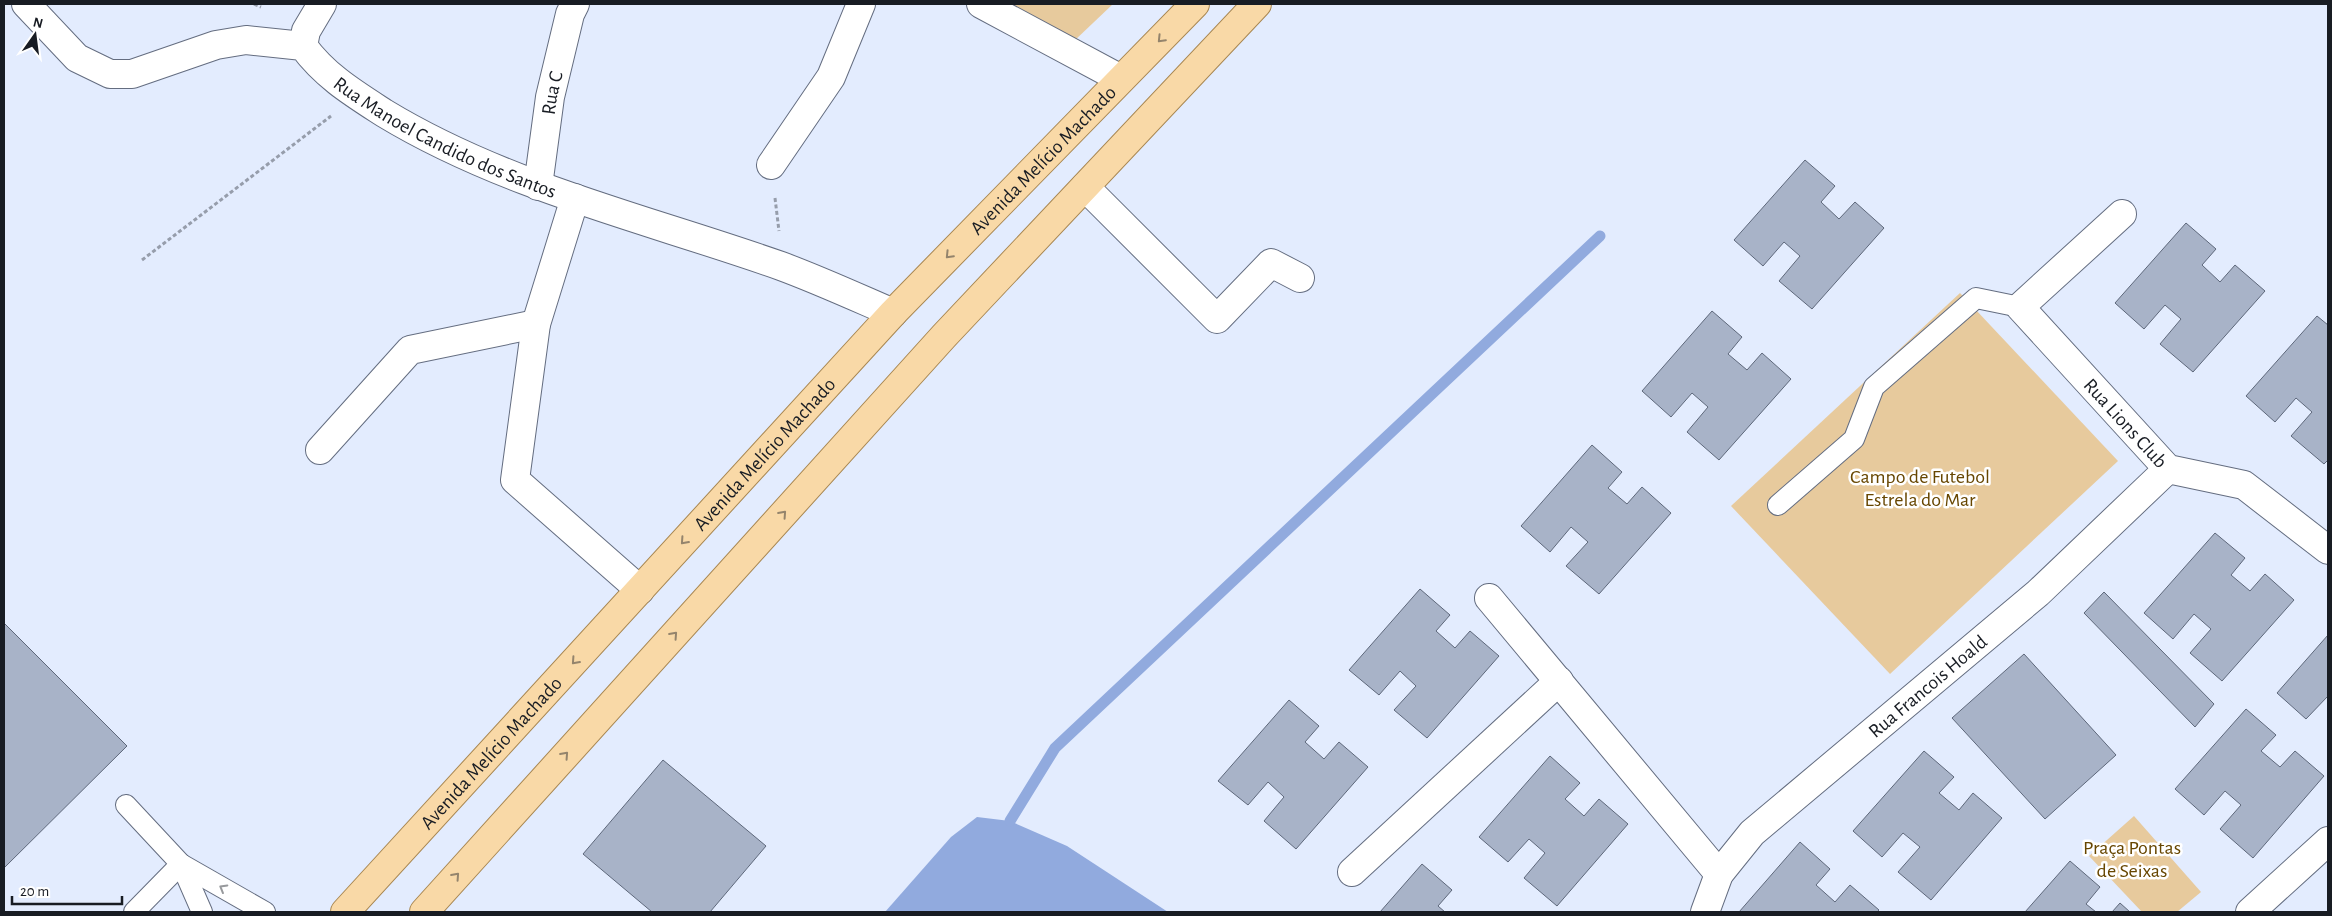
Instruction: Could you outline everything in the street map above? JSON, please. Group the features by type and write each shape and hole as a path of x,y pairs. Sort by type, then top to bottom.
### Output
{"main road":[{"name":"Avenida Melício Machado","path":"345,912 892,313 1194,4"},
{"path":"424,912 944,336 1257,4"}],"street":[{"path":"26,4 77,58 110,74 132,74 216,45 246,40 303,46 306,31 322,4"},
{"name":"Rua C","path":"538,186 550,97 570,14 575,4"},
{"path":"771,165 831,77 861,4"},
{"path":"982,4 1121,79"},
{"name":"Rua Manoel Candido dos Santos","path":"303,46 317,66 358,96 415,131 538,186 783,267 892,313"},
{"path":"1085,187 1217,319 1271,263 1300,278"},
{"path":"575,198 536,324 516,480 640,590"},
{"path":"2020,307 2122,214"},
{"name":"Rua Lions Club","path":"2020,307 2168,469 2244,485 2328,550"},
{"path":"320,450 410,350 536,324"},
{"name":"Rua Francois Hoald","path":"1704,912 1719,874 1752,834 2038,593 2168,469"},
{"path":"1489,598 1719,874"},
{"path":"1352,872 1559,681"},
{"path":"2250,912 2328,841"}],"lane":[{"path":"1778,505 1854,439 1874,387 1976,298 2020,307"},
{"path":"126,805 182,864 265,912"},
{"path":"134,912 182,864"},
{"path":"182,864 202,912"}],"path":[{"path":"142,260 358,96"},
{"path":"771,165 783,267"}],"green space":[{"path":"1008,4 1113,4 1073,42"},
{"name":"Campo de Futebol Estrela do Mar","path":"1960,293 2118,461 1890,674 1731,506"},
{"name":"Praça Pontas de Seixas","path":"2134,816 2201,892 2177,912 2142,912 2089,856"}],"water":[{"path":"977,817 1010,821 1067,846 1168,912 885,912 951,837"}],"building":[{"path":"1805,160 1835,186 1821,202 1839,219 1855,202 1884,228 1812,309 1779,281 1800,256 1784,242 1763,266 1734,240"},
{"path":"2186,223 2216,249 2202,265 2220,282 2235,265 2265,291 2193,372 2160,344 2181,319 2165,305 2144,329 2115,303"},
{"path":"1712,311 1742,337 1728,354 1747,370 1762,353 1791,379 1719,460 1687,432 1708,407 1692,393 1671,417 1642,391"},
{"path":"2317,316 2328,325 2328,460 2324,464 2291,436 2312,412 2296,398 2275,422 2246,396"},
{"path":"1592,445 1622,472 1608,488 1627,504 1642,487 1671,513 1599,594 1566,566 1588,542 1571,527 1550,552 1521,526"},
{"path":"2215,533 2245,558 2231,575 2250,591 2265,574 2294,600 2222,681 2190,653 2211,629 2194,614 2173,639 2144,613"},
{"path":"1420,589 1450,615 1436,631 1455,648 1470,631 1499,656 1427,738 1394,710 1416,686 1400,671 1379,695 1349,670"},
{"path":"2104,592 2214,704 2195,727 2084,613"},
{"path":"4,623 127,746 4,868"},
{"path":"2328,635 2328,696 2306,719 2277,693"},
{"path":"2024,654 2116,755 2045,819 1952,718"},
{"path":"1289,700 1319,726 1305,742 1324,759 1339,742 1368,767 1296,849 1264,821 1284,797 1268,782 1248,805 1218,781"},
{"path":"2246,709 2276,735 2261,751 2280,767 2295,751 2324,776 2253,858 2220,829 2241,805 2225,791 2204,815 2175,789"},
{"path":"1924,751 1954,777 1939,793 1959,810 1973,793 2002,818 1931,900 1898,872 1920,847 1903,833 1882,857 1853,831"},
{"path":"1550,756 1580,783 1565,799 1584,816 1599,799 1628,824 1557,906 1524,878 1545,853 1529,839 1508,862 1479,837"},
{"path":"663,760 766,846 710,912 652,912 583,854"},
{"path":"1800,842 1830,869 1816,885 1835,902 1850,885 1879,910 1877,912 1739,912"},
{"path":"2070,861 2100,887 2086,904 2096,912 2025,912"},
{"path":"1422,864 1452,890 1438,906 1445,912 1380,912"},
{"path":"2120,903 2130,912 2112,912"}],"waterway":[{"path":"1010,821 1055,748 1600,236"}]}
